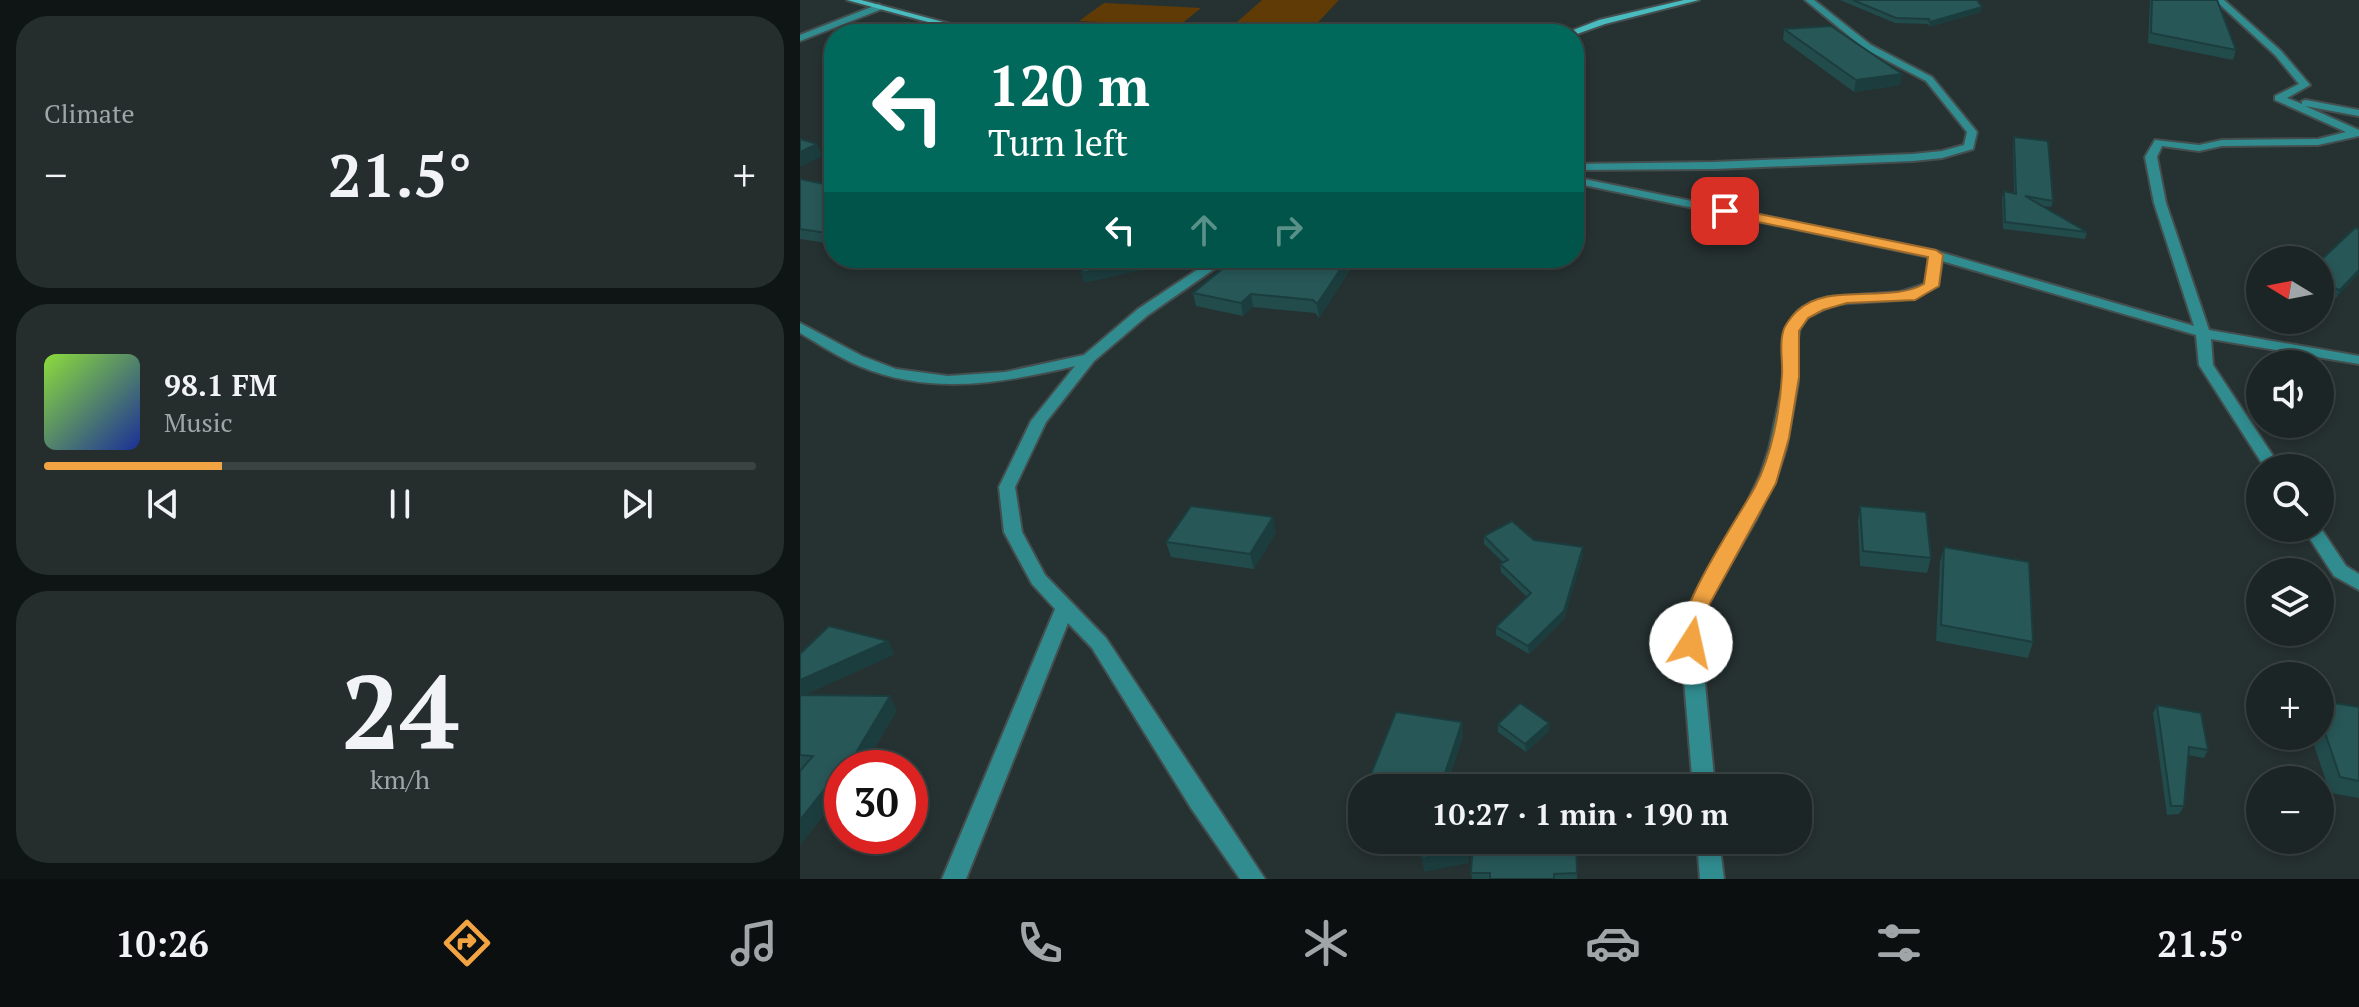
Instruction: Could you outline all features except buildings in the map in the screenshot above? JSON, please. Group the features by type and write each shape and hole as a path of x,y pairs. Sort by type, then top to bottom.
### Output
{"street":[{"path":"851,0 944,24"},
{"path":"1584,28 1695,0"},
{"path":"1584,167 1683,168 1915,156 1958,152 1969,147 1972,132 1929,79 1868,47 1809,0"},
{"path":"2219,0 2278,53 2305,85 2279,98"},
{"path":"832,24 879,7"},
{"path":"800,24 824,25"},
{"path":"800,38 824,27"},
{"path":"2279,98 2359,113"},
{"path":"2264,454 2206,365 2203,333 2160,203 2151,157 2159,142 2199,148 2222,143 2318,142 2357,133 2279,98"},
{"path":"1584,182 1936,255 2203,333 2359,360"},
{"path":"1703,774 1691,643 1692,623 1698,605 1767,483 1780,438 1791,377 1791,331 1802,314 1817,306 1847,298 1915,295 1931,286 1936,255"},
{"path":"1209,268 1143,312 1089,358 1039,421 1007,487 1013,532 1038,579 1099,643 1199,801 1253,879"},
{"path":"800,327 866,364 917,380 965,382 1017,375 1089,358"},
{"path":"2321,542 2340,571 2359,583"},
{"path":"954,879 1065,608"},
{"path":"1709,854 1712,879"}],"shaded area":[{"path":"1262,0 1339,0 1316,24 1235,24"},
{"path":"1104,3 1201,8 1181,24 1079,21"}],"route":[{"path":"1691,643 1692,623 1698,605 1767,483 1780,438 1791,377 1791,331 1802,314 1817,306 1847,298 1915,295 1931,286 1936,255 1725,211"}]}
